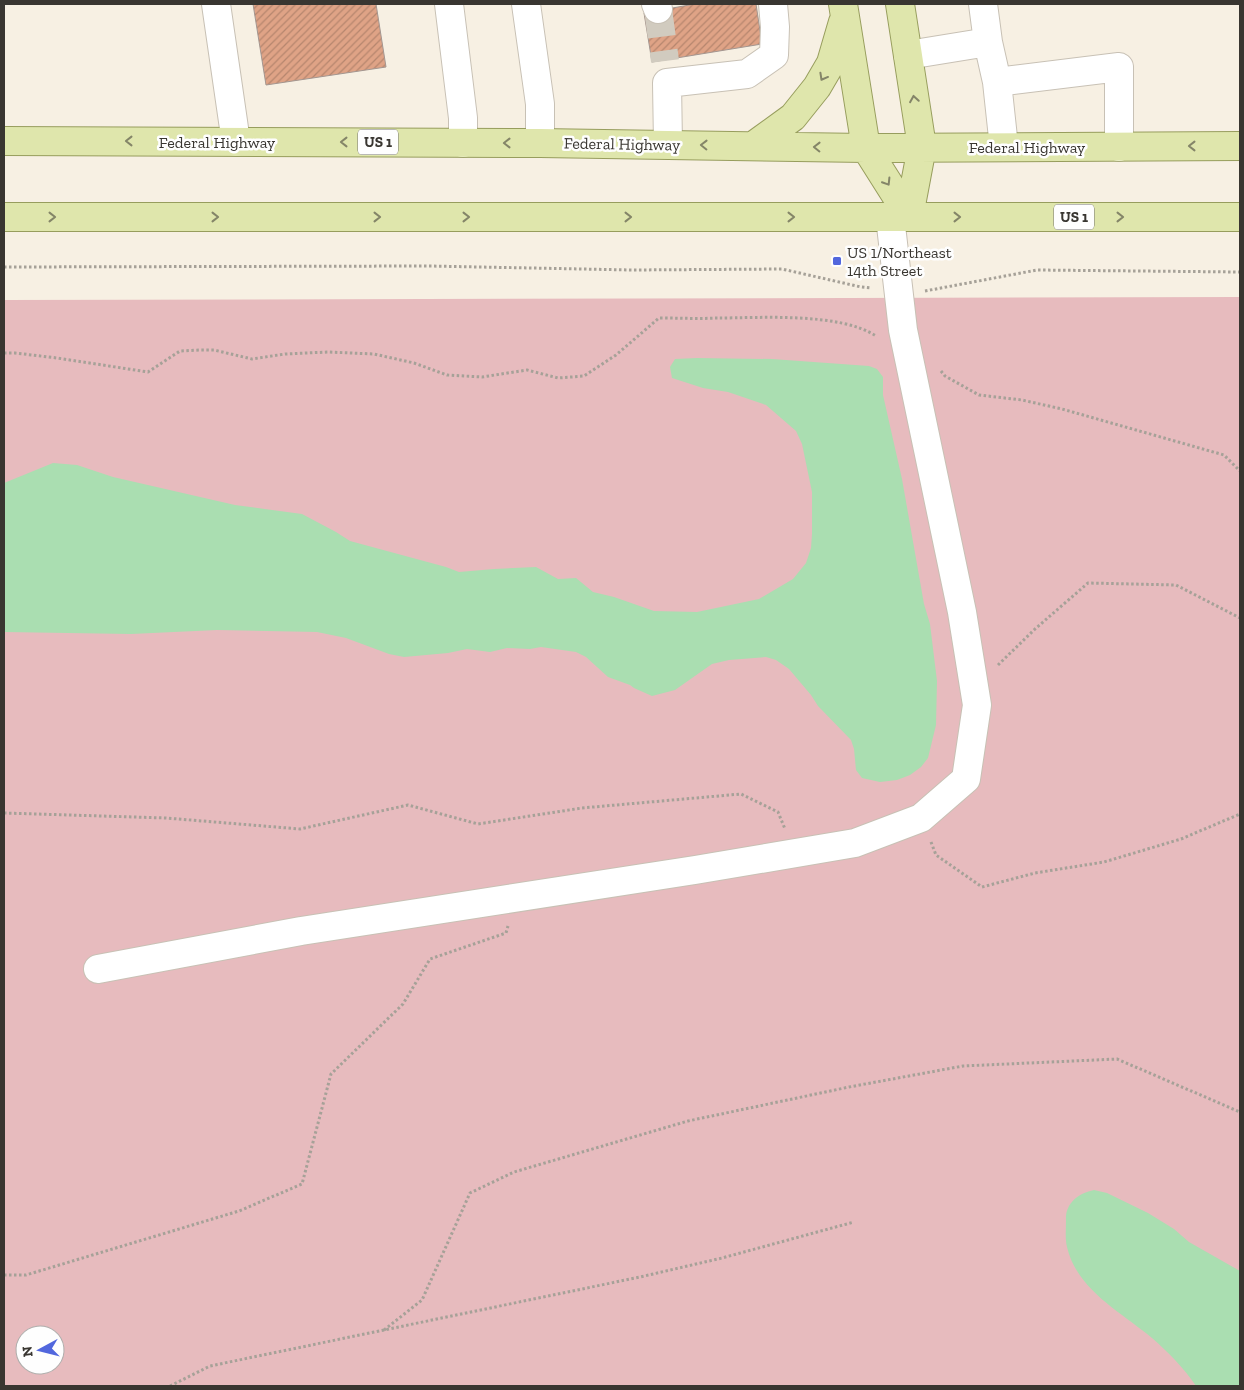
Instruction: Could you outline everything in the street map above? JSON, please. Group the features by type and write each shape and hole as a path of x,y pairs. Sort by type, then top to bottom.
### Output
{"main road":[{"path":"899,217 922,147 900,4"},
{"path":"753,146 793,117 817,87 831,63 844,9"},
{"path":"844,9 866,148 899,217"},
{"name":"Federal Highway","path":"4,141 668,144 866,148 1240,146"},
{"name":"US 1","path":"4,217 1240,217"}],"street":[{"path":"216,4 236,142"},
{"path":"449,4 463,118 463,143"},
{"path":"526,4 540,104 540,143"},
{"path":"668,144 666,72 747,74 774,55 775,26 773,4"},
{"path":"983,4 988,42 997,82 1004,147"},
{"path":"908,55 988,42"},
{"path":"997,82 1119,68 1118,146"},
{"path":"98,969 302,932 855,843 921,818 966,779 977,705 962,612 903,330 898,290 899,217"}],"path":[{"path":"4,267 429,266 632,270 782,269 861,287 918,292 1037,270 1240,272"},
{"path":"4,353 15,352 148,372 180,351 214,350 252,359 285,354 328,352 374,354 414,363 447,374 482,377 527,370 558,378 584,376 616,355 660,318 762,317 836,321 865,328 909,356 930,360 945,376 979,396 1022,400 1062,409 1224,455 1240,471"},
{"path":"974,688 1035,629 1088,583 1176,585 1240,618"},
{"path":"4,813 166,818 300,829 408,804 478,824 582,808 741,794 778,812 794,853"},
{"path":"921,818 936,855 982,887 1035,873 1104,862 1181,839 1240,814"},
{"path":"4,1275 26,1275 221,1217 302,1184 331,1074 403,1004 430,959 506,933 518,898"},
{"path":"384,1330 422,1300 470,1192 514,1172 688,1121 849,1087 963,1066 1117,1059 1240,1112"},
{"path":"170,1386 210,1366 658,1273 722,1258 854,1222"}],"shaded area":[{"path":"1240,297 1240,1386 4,1386 4,300"},
{"path":"675,359 772,359 869,366 877,369 883,377 883,395 902,479 924,604 930,624 937,681 936,725 928,758 921,767 910,775 897,780 880,782 862,778 856,770 851,740 818,706 789,669 776,660 766,657 729,660 712,664 675,690 652,696 608,677 586,657 576,652 541,647 530,649 507,648 490,652 467,649 448,653 404,657 389,654 346,638 317,632 217,630 131,634 4,632 4,483 53,463 77,465 113,477 235,505 302,514 350,541 459,572 536,567 558,579 576,578 593,592 654,611 697,612 759,599 793,579 806,563 811,548 812,492 802,444 796,431 766,405 728,392 703,388 672,378 670,367"},
{"path":"1094,1190 1107,1193 1148,1213 1174,1229 1189,1242 1240,1271 1240,1386 1196,1386 1181,1366 1164,1349 1102,1299 1080,1276 1072,1262 1067,1247 1066,1214 1074,1200 1088,1191"}],"building":[{"path":"253,4 376,4 386,67 266,85"},
{"path":"695,4 756,4 762,44 652,62 644,13"}],"tunnel":[{"path":"658,9 665,61"}],"place":[{"name":"US 1/Northeast 14th Street","path":"837,261"}]}
